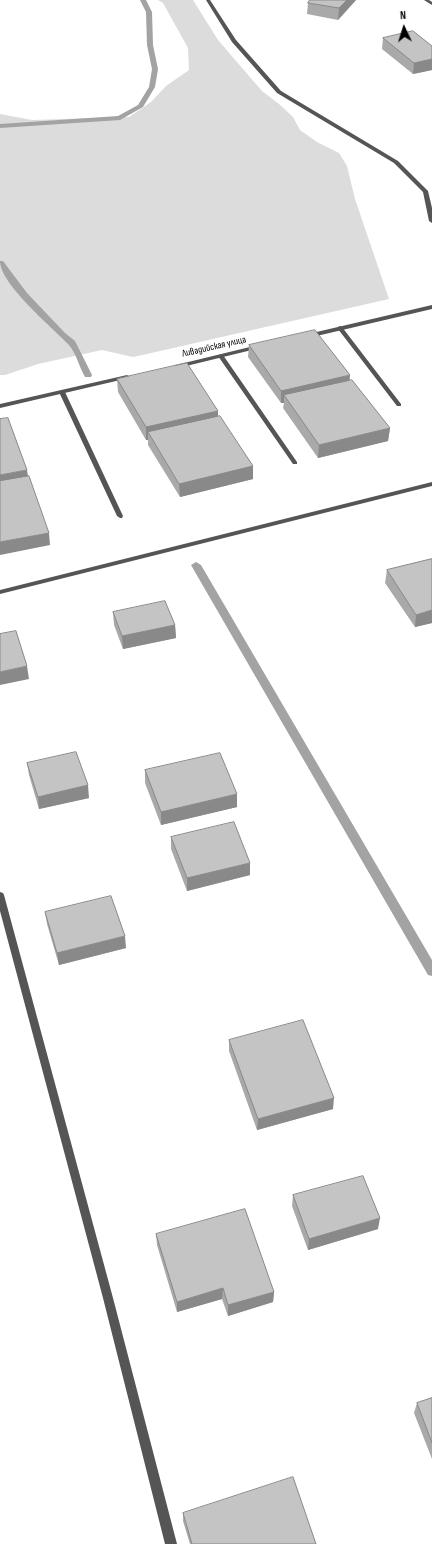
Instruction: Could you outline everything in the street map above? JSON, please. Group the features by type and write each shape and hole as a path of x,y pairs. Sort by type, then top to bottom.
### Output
{"street":[{"path":"208,0 234,42 279,92 396,162 426,192 432,221"},
{"path":"426,0 432,4"},
{"path":"303,337 432,307"},
{"path":"340,328 399,405"},
{"name":"Ливадийская улица","path":"168,368 266,345"},
{"path":"221,356 295,463"},
{"path":"0,406 138,375"},
{"path":"62,392 120,516"},
{"path":"0,592 432,484"},
{"path":"0,895 106,1290 171,1544"}],"shaded area":[{"path":"158,0 193,0 218,40 262,91 293,117 300,130 317,142 339,153 347,166 355,199 389,299 133,357 102,350 38,364 5,375 0,375 0,114 32,120 129,117 151,102 166,86 189,70 188,48 163,3"}],"building":[{"path":"310,0 347,0 339,8 308,3"},
{"path":"413,31 432,46 432,59 414,63 383,38"},
{"path":"315,330 350,375 281,391 249,345"},
{"path":"187,363 218,411 146,427 117,379"},
{"path":"352,380 390,428 319,445 284,395"},
{"path":"220,416 253,466 179,484 148,432"},
{"path":"8,418 27,470 0,475 0,419"},
{"path":"29,476 49,533 0,542 0,481"},
{"path":"432,559 432,610 416,615 387,570"},
{"path":"165,601 175,625 122,636 113,612"},
{"path":"16,631 27,666 0,672 0,634"},
{"path":"76,752 88,785 38,797 27,763"},
{"path":"220,753 237,794 161,812 145,770"},
{"path":"234,822 250,863 187,878 171,837"},
{"path":"111,896 125,936 57,953 45,912"},
{"path":"303,1020 334,1098 258,1119 229,1040"},
{"path":"363,1176 380,1218 309,1239 293,1195"},
{"path":"245,1209 274,1292 228,1305 223,1288 177,1302 156,1234"},
{"path":"432,1398 432,1443 417,1403"},
{"path":"293,1477 316,1544 192,1544 183,1513"}],"waterway":[{"path":"0,126 120,118 141,106 152,87 155,69 150,45 149,12 143,0"},
{"path":"0,263 24,295 62,335 72,343 88,375"},
{"path":"196,565 432,971"}]}
